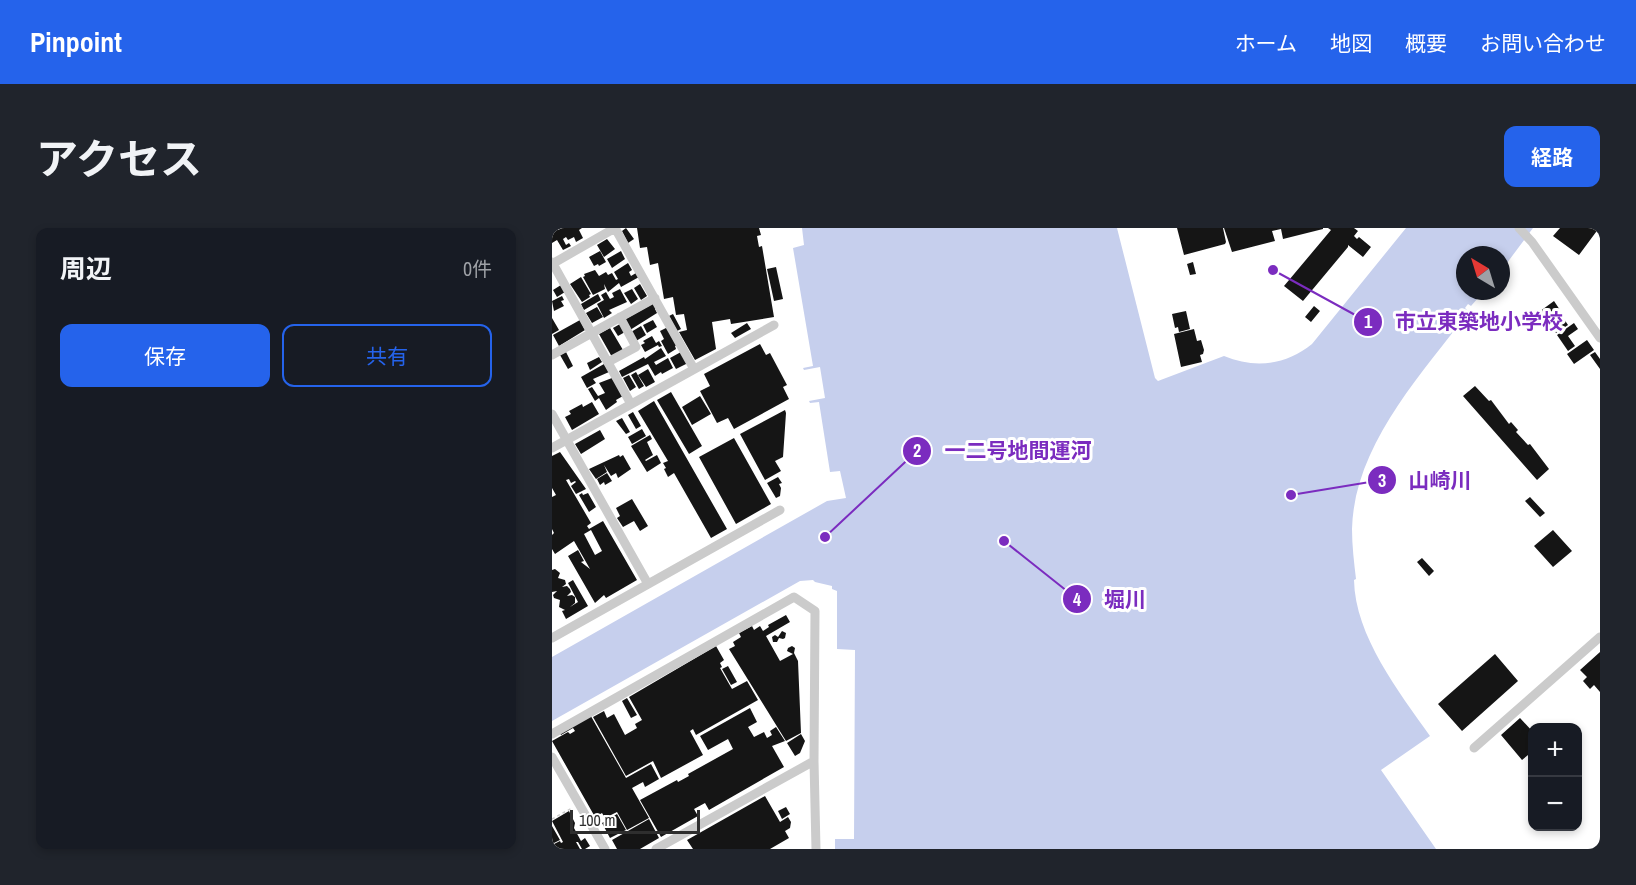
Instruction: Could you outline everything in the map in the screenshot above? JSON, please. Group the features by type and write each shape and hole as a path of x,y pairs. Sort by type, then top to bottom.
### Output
{"street":[{"path":"631,404 552,263 615,228 694,369"},
{"path":"1519,228 1532,242 1600,338"},
{"path":"552,355 655,298"},
{"path":"608,362 636,347 620,317"},
{"path":"552,448 774,325"},
{"path":"552,414 648,584"},
{"path":"552,638 780,510"},
{"path":"552,734 794,597 815,611 816,849"},
{"path":"1474,748 1600,637"},
{"path":"552,757 605,849"},
{"path":"656,849 814,761"}],"path":[{"path":"552,819 579,804"}],"water":[{"path":"802,228 1117,228 1155,378 1158,381 1224,356 1247,363 1270,363 1292,357 1302,351 1312,344 1406,228 1533,228 1510,259 1510,246 1456,246 1456,300 1476,300 1471,306 1468,304 1465,308 1470,313 1429,362 1393,414 1364,469 1356,498 1352,529 1356,579 1354,580 1356,601 1362,622 1381,662 1430,736 1381,770 1436,849 835,849 835,839 854,839 855,650 837,649 837,591 832,589 832,586 813,580 800,581 552,721 552,657 827,501 846,498 840,471 830,472 819,402 810,403 809,401 825,398 820,367 804,370 803,368 813,366 793,248 804,245"}],"building":[{"path":"557,228 558,230 582,228 579,230 583,238 576,242 574,237 568,240 566,237 563,239 566,245 569,243 571,246 563,250 557,240 552,243 552,229"},
{"path":"626,228 634,239 628,243 622,231"},
{"path":"637,228 759,228 761,235 757,236 759,247 762,246 774,317 731,324 730,319 712,322 716,349 695,360 679,332 687,330 684,314 676,315 673,297 664,299 658,263 650,265 647,247 640,248"},
{"path":"1177,228 1223,228 1226,242 1184,255"},
{"path":"1224,228 1323,229 1283,239 1281,229 1272,231 1275,241 1232,252"},
{"path":"1328,228 1354,228 1358,231 1354,236 1357,239 1359,237 1371,247 1363,257 1348,245 1303,301 1284,286 1331,230"},
{"path":"1560,228 1599,228 1579,255 1553,236"},
{"path":"607,239 615,249 604,257 597,245"},
{"path":"600,251 606,262 594,266 589,257"},
{"path":"621,251 625,259 612,268 607,259"},
{"path":"1193,262 1196,274 1190,275 1187,264"},
{"path":"628,263 632,270 629,272 631,276 636,273 639,277 621,287 619,283 608,292 604,284 605,289 593,295 583,277 584,274 595,270 599,276 606,272 608,275 612,273 616,280 618,279 614,272"},
{"path":"776,267 783,299 774,301 767,269"},
{"path":"581,277 591,294 582,302 570,284"},
{"path":"640,284 647,296 641,300 634,288"},
{"path":"561,285 565,292 557,297 553,290"},
{"path":"620,289 627,302 609,310 612,313 604,318 597,304 604,300 601,295 606,292 610,299 614,297 612,293"},
{"path":"632,289 638,299 631,304 624,293"},
{"path":"598,294 601,300 584,310 581,304"},
{"path":"562,296 564,300 561,301 564,306 554,311 552,301"},
{"path":"1554,301 1560,310 1545,320 1539,312"},
{"path":"654,303 657,313 630,330 624,320"},
{"path":"1314,306 1320,311 1311,322 1305,317"},
{"path":"597,307 603,317 592,323 586,313"},
{"path":"1186,311 1190,329 1179,332 1178,327 1175,328 1172,314"},
{"path":"1560,313 1568,325 1556,333 1548,321"},
{"path":"673,314 681,329 677,331 669,316"},
{"path":"552,318 559,330 552,334"},
{"path":"580,320 585,330 559,346 553,335"},
{"path":"653,320 657,327 647,333 643,325"},
{"path":"747,323 751,329 735,338 731,333"},
{"path":"1574,323 1578,329 1568,336 1575,346 1568,351 1557,335"},
{"path":"620,324 625,332 618,336 613,328"},
{"path":"641,326 646,335 636,341 631,332"},
{"path":"668,327 677,345 676,349 668,354 661,341 664,339 660,331"},
{"path":"610,328 623,350 612,357 599,334"},
{"path":"1194,329 1197,341 1201,340 1204,350 1200,355 1202,362 1181,367 1174,334"},
{"path":"652,336 656,343 659,341 662,346 658,345 645,352 641,345 645,343 643,341"},
{"path":"1587,340 1594,350 1574,364 1567,354"},
{"path":"760,344 766,355 770,353 787,385 783,387 789,399 734,429 728,418 717,423 700,391 710,386 704,374"},
{"path":"661,348 666,356 654,362 656,365 668,358 673,368 655,376 648,364 622,377 619,371 644,357 645,359"},
{"path":"566,352 573,366 568,369 560,355"},
{"path":"681,352 688,363 676,369 670,358"},
{"path":"1595,352 1600,359 1600,369 1590,355"},
{"path":"599,357 602,362 590,370 587,363"},
{"path":"604,364 609,372 593,379 596,383 587,388 581,377"},
{"path":"648,369 655,382 646,387 638,375"},
{"path":"636,372 644,386 639,389 631,375"},
{"path":"629,375 636,387 630,391 623,378"},
{"path":"612,378 623,396 606,410 599,398 595,401 588,389 592,387 598,396 605,393 599,383"},
{"path":"1475,386 1489,401 1491,400 1509,424 1511,422 1518,430 1516,432 1528,445 1530,444 1549,469 1537,480 1463,396"},
{"path":"671,392 702,446 689,454 657,400"},
{"path":"700,396 711,414 692,425 682,407"},
{"path":"654,401 727,529 711,538 674,473 668,477 663,463 668,461 638,411"},
{"path":"592,402 599,414 572,430 565,417 571,414 569,411"},
{"path":"785,410 783,457 775,461 781,471 765,480 740,434"},
{"path":"633,412 641,426 636,429 628,415"},
{"path":"622,418 630,432 626,434 616,421"},
{"path":"642,429 646,436 632,444 628,437"},
{"path":"600,430 605,439 581,454 575,444"},
{"path":"650,435 652,439 647,442 653,455 645,460 657,455 661,463 647,472 631,446"},
{"path":"734,438 771,504 736,524 699,457"},
{"path":"560,452 586,489 576,494 571,486 576,482 571,483 569,479 566,480 591,523 587,526 589,529 603,521 637,580 606,598 604,595 595,603 568,556 578,550 584,561 581,562 590,569 574,541 555,554 552,549 554,533 552,497 556,495 552,488 552,456","holes":["591,530 602,551 595,555 584,534"]},
{"path":"619,455 620,457 623,455 631,469 618,478 616,473 611,476 604,465 607,472 596,479 589,469"},
{"path":"607,473 612,481 600,485 597,479"},
{"path":"778,477 782,483 779,484 780,496 776,498 767,483"},
{"path":"582,493 583,495 588,493 596,507 589,512 579,495"},
{"path":"1530,497 1545,513 1540,517 1525,501"},
{"path":"632,499 648,526 640,531 634,521 623,527 617,518 620,516 616,508"},
{"path":"1553,530 1572,551 1553,567 1534,546"},
{"path":"1422,558 1434,571 1429,576 1417,562"},
{"path":"555,569 560,573 558,578 565,580 566,584 562,587 567,586 570,589 571,592 567,596 575,597 575,603 570,607 578,602 568,583 573,580 588,606 566,619 562,611 565,610 559,607 560,600 554,598 553,595 557,591 552,592 552,570"},
{"path":"786,615 790,622 766,636 780,661 793,654 787,651 792,646 795,648 794,653 798,661 801,733 786,741 729,649 735,646 733,642 741,637 739,633 752,626 754,630 760,626 763,631 769,627 768,625"},
{"path":"782,631 786,633 785,638 779,638 777,642 773,642 772,637 775,635 778,637"},
{"path":"716,646 724,660 720,663 722,667 720,668 732,689 747,681 758,700 696,735 693,729 690,731 703,755 661,778 653,761 626,776 593,717 604,711 607,718 614,714 625,735 637,728 635,724 642,720 629,697"},
{"path":"1600,652 1600,692 1594,685 1590,689 1583,681 1587,677 1580,670"},
{"path":"1495,654 1518,681 1462,731 1438,704"},
{"path":"728,666 737,682 731,685 722,669"},
{"path":"627,698 637,715 631,718 622,701"},
{"path":"750,708 757,722 748,727 754,737 764,732 767,738 772,735 770,731 776,727 785,741 772,746 784,767 709,810 705,803 694,809 698,816 661,837 640,800 689,776 688,774 733,749 728,739 708,750 700,736"},
{"path":"588,711 626,778 651,764 659,779 645,787 643,782 632,788 649,818 627,830 617,812 605,818 602,813 595,817 552,741 568,732 570,734 575,731 573,728 561,735 557,728"},
{"path":"1520,718 1528,727 1528,755 1522,760 1501,735"},
{"path":"801,734 805,741 800,753 795,756 787,743"},
{"path":"765,796 780,822 788,817 791,822 790,828 785,831 789,838 770,849 693,849 687,840"},
{"path":"786,807 790,814 782,819 778,811"},
{"path":"569,811 581,841 585,838 590,846 585,849 582,849 578,842 576,842 580,849 554,849 552,845 563,842 552,821"},
{"path":"617,814 626,830 610,838 602,823"},
{"path":"649,819 659,838 640,849 617,849 612,840"},
{"path":"552,826 560,840 552,844"}],"place":[{"name":"市立東築地小学校","path":"1273,270"},
{"name":"山崎川","path":"1291,495"},
{"name":"一二号地間運河","path":"825,537"},
{"name":"堀川","path":"1004,541"}]}
